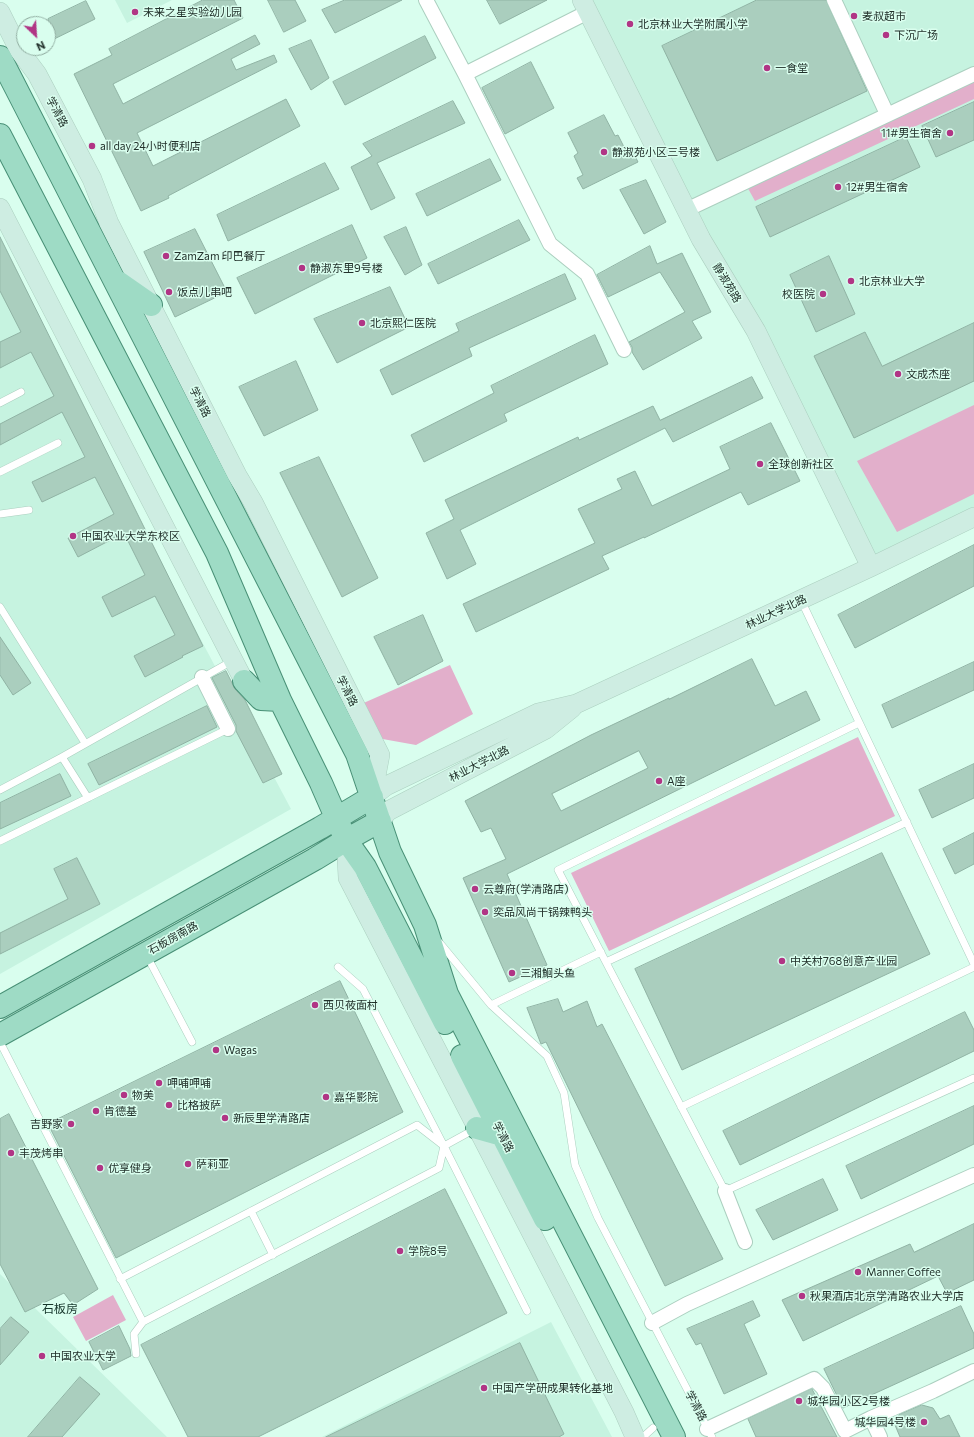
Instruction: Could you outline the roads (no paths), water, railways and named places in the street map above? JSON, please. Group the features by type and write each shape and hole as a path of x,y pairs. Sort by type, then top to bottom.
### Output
{"main road":[{"name":"学清路","path":"0,57 357,754 390,852 425,925 447,994 674,1437"},
{"name":"学清路","path":"0,135 217,554 280,700 337,817 346,840 365,867 502,1135 647,1435"},
{"path":"115,280 151,305"},
{"path":"244,681 261,699 280,700"},
{"path":"0,1007 315,831 372,797"},
{"name":"石板房南路","path":"0,1035 315,859 380,821"},
{"path":"477,1128 502,1135"}],"street":[{"path":"426,0 465,74 550,244 587,274 624,350"},
{"path":"834,0 888,114"},
{"path":"465,74 585,6"},
{"name":"静淑苑路","path":"585,6 701,240 756,331 871,567"},
{"name":"学清路","path":"0,12 20,50 37,74 92,179 109,223 237,476 253,502 380,755 372,797"},
{"path":"686,210 974,74"},
{"path":"0,208 244,681"},
{"name":"林业大学北路","path":"372,797 386,786 538,713 576,704 801,600 974,517"},
{"path":"202,677 228,729"},
{"name":"林业大学北路","path":"380,821 388,811 546,729 576,704"},
{"name":"学清路","path":"346,840 348,878 624,1412 647,1435"},
{"path":"652,1323 687,1304 974,1175"},
{"path":"725,1191 745,1242"},
{"path":"710,1433 814,1379 823,1388 845,1434 871,1418 974,1371"},
{"path":"871,1418 880,1437"}],"lane":[{"path":"0,403 21,392"},
{"path":"0,472 58,443"},
{"path":"0,514 29,510"},
{"path":"801,600 974,964"},
{"path":"0,607 85,743"},
{"path":"0,790 62,757 234,660"},
{"path":"859,723 558,870 725,1191 974,1078"},
{"path":"0,841 228,729"},
{"path":"62,757 88,798"},
{"path":"606,962 907,822"},
{"name":"学清路","path":"425,925 492,1005 547,1056 564,1093 575,1165 598,1218 710,1433"},
{"path":"492,1005 601,952"},
{"path":"146,954 192,1042"},
{"path":"338,967 363,989 444,1146 526,1311"},
{"path":"681,1107 974,967"},
{"path":"0,1042 143,1322"},
{"path":"120,1279 417,1125 444,1146"},
{"path":"136,1354 134,1334 143,1322 439,1168 444,1146 477,1128"},
{"path":"251,1211 273,1254"}],"place":[{"name":"未来之星实验幼儿园","path":"135,12"},
{"name":"麦叔超市","path":"854,16"},
{"name":"北京林业大学附属小学","path":"630,24"},
{"name":"下沉广场","path":"886,35"},
{"name":"一食堂","path":"767,68"},
{"name":"11#男生宿舍","path":"950,133"},
{"name":"all day 24小时便利店","path":"92,146"},
{"name":"静淑苑小区三号楼","path":"604,152"},
{"name":"12#男生宿舍","path":"838,187"},
{"name":"ZamZam 印巴餐厅","path":"166,256"},
{"name":"静淑东里9号楼","path":"302,268"},
{"name":"北京林业大学","path":"851,281"},
{"name":"饭点儿串吧","path":"169,292"},
{"name":"校医院","path":"823,294"},
{"name":"北京熙仁医院","path":"362,323"},
{"name":"文成杰座","path":"898,374"},
{"name":"全球创新社区","path":"760,464"},
{"name":"中国农业大学东校区","path":"73,536"},
{"name":"A座","path":"659,781"},
{"name":"云尊府(学清路店)","path":"475,889"},
{"name":"奕品风尚干锅辣鸭头","path":"485,912"},
{"name":"中关村768创意产业园","path":"782,961"},
{"name":"三湘鮰头鱼","path":"512,973"},
{"name":"西贝莜面村","path":"315,1005"},
{"name":"Wagas","path":"216,1050"},
{"name":"呷哺呷哺","path":"159,1083"},
{"name":"物美","path":"124,1095"},
{"name":"嘉华影院","path":"326,1097"},
{"name":"比格披萨","path":"169,1105"},
{"name":"肯德基","path":"96,1111"},
{"name":"新辰里学清路店","path":"225,1118"},
{"name":"吉野家","path":"71,1124"},
{"name":"丰茂烤串","path":"11,1153"},
{"name":"萨莉亚","path":"188,1164"},
{"name":"优享健身","path":"100,1168"},
{"name":"学院8号","path":"400,1251"},
{"name":"Manner Coffee","path":"858,1272"},
{"name":"秋果酒店北京学清路农业大学店","path":"802,1296"},
{"name":"中国农业大学","path":"42,1356"},
{"name":"中国产学研成果转化基地","path":"484,1388"},
{"name":"城华园小区2号楼","path":"799,1401"},
{"name":"城华园4号楼","path":"924,1422"}],"district":[{"name":"石板房","path":"60,1309"}]}
